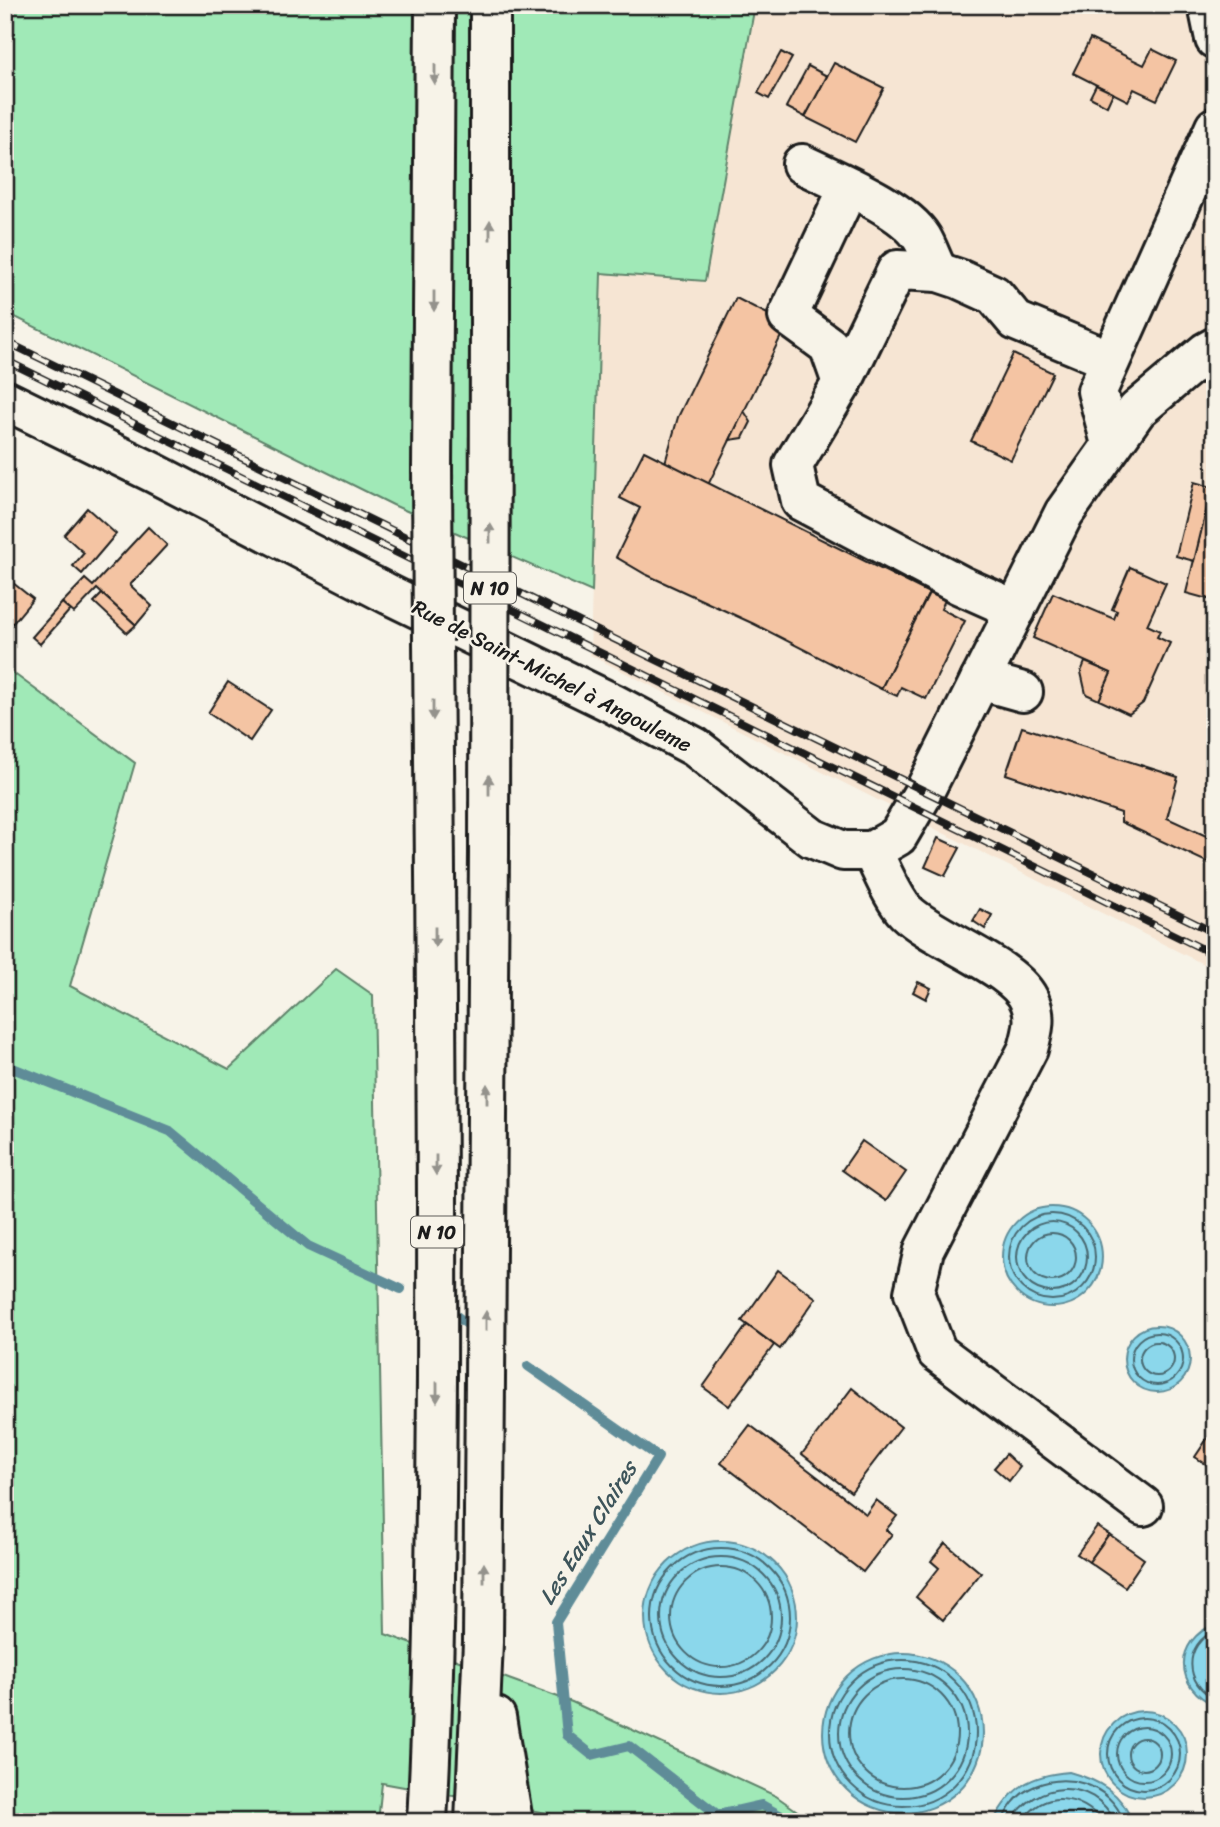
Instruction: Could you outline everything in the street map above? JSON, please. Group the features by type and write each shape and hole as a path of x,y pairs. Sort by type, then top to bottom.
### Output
{"main road":[{"name":"N 10","path":"427,1822 436,1586 437,1264 432,468 435,5"},
{"name":"N 10","path":"475,1822 483,1642 489,853 490,5"},
{"path":"1208,5 1215,39"},
{"path":"1111,444 1097,391 1215,127"},
{"path":"802,164 883,204 921,236 938,272"},
{"path":"842,383 829,346 788,316 849,187"},
{"path":"1016,610 960,585 801,501 793,465 842,383 897,270 938,272 959,279 994,295 1016,321 1110,360"},
{"path":"1143,1506 937,1352 914,1293 924,1250 1028,1049 1034,1026 1031,1004 1022,986 921,925 903,910 872,851 898,836 925,790 1064,513 1136,410 1215,347"},
{"name":"Rue de Saint-Michel à Angouleme","path":"5,400 695,747 813,838 843,851 872,851"},
{"path":"980,680 1023,692"},
{"path":"483,1642 513,1822"}],"shaded area":[{"path":"755,5 1215,5 1215,970 590,655 601,272 705,281"}],"green space":[{"path":"5,5 755,5 705,281 601,273 592,592 393,505 5,312"},
{"path":"5,667 135,763 70,986 229,1069 336,969 373,995 385,1634 572,1702 776,1796 813,1822 575,1822 574,1818 382,1783 378,1822 5,1822"}],"water":[{"path":"1052,1207 1071,1210 1088,1221 1099,1238 1102,1257 1099,1276 1088,1293 1071,1304 1052,1307 1033,1304 1016,1293 1005,1276 1002,1257 1005,1238 1016,1221 1033,1210"},
{"path":"1157,1326 1170,1328 1180,1336 1188,1346 1188,1372 1180,1382 1170,1390 1157,1392 1144,1390 1134,1382 1126,1372 1124,1359 1126,1346 1134,1336 1144,1328"},
{"path":"721,1541 750,1547 775,1563 791,1588 797,1617 791,1646 775,1671 750,1687 721,1693 692,1687 667,1671 651,1646 645,1617 651,1588 667,1563 692,1547"},
{"path":"1215,1624 1215,1705 1192,1688 1184,1664 1192,1641"},
{"path":"903,1653 934,1659 960,1676 977,1702 983,1733 977,1764 960,1790 934,1807 903,1813 872,1807 846,1790 829,1764 823,1733 829,1702 846,1676 872,1659"},
{"path":"1144,1711 1168,1718 1180,1730 1187,1754 1180,1778 1168,1790 1144,1797 1120,1790 1108,1778 1101,1754 1108,1730 1120,1718"},
{"path":"1069,1772 1108,1789 1122,1803 1132,1822 993,1822 1007,1800 1023,1785 1043,1776"}],"building":[{"path":"1090,39 1144,65 1152,49 1176,61 1157,100 1134,89 1128,101 1073,73"},
{"path":"781,52 792,58 769,99 758,93"},
{"path":"834,63 884,88 855,142 805,117"},
{"path":"808,66 827,76 805,117 786,107"},
{"path":"1096,85 1113,93 1107,106 1090,97"},
{"path":"736,298 787,324 708,485 665,463 678,417"},
{"path":"1013,354 1053,373 1011,460 971,441"},
{"path":"744,411 751,422 743,438 730,440"},
{"path":"644,451 929,593 881,689 754,624 645,574 616,557 640,508 620,498"},
{"path":"1215,473 1215,601 1186,593"},
{"path":"1194,482 1212,487 1194,561 1176,556"},
{"path":"87,508 116,534 82,574 73,566 84,553 64,535"},
{"path":"148,527 167,545 130,585 152,606 136,625 97,589 74,613 62,603 85,579 93,586"},
{"path":"1130,567 1166,583 1147,625 1160,631 1157,637 1170,643 1143,703 1129,714 1099,700 1111,673 1033,638 1053,593 1114,619 1117,611 1112,609"},
{"path":"13,583 33,599 9,628 5,627 5,592"},
{"path":"929,593 945,600 941,609 965,621 926,699 901,687 897,696 881,689"},
{"path":"102,594 136,625 127,633 94,602"},
{"path":"62,603 70,610 40,644 32,637"},
{"path":"1085,662 1111,673 1099,700 1086,694 1081,672"},
{"path":"228,682 271,710 250,741 208,713"},
{"path":"1022,727 1178,777 1167,818 1215,840 1215,866 1121,822 1121,813 1006,774"},
{"path":"938,838 960,848 945,876 925,867"},
{"path":"980,909 992,915 985,929 973,921"},
{"path":"918,982 931,988 926,999 913,992"},
{"path":"862,1141 906,1172 886,1201 842,1170"},
{"path":"778,1270 816,1298 780,1349 742,1321"},
{"path":"747,1325 774,1345 729,1406 703,1387"},
{"path":"852,1388 901,1427 851,1492 802,1454"},
{"path":"750,1425 866,1514 876,1500 897,1516 886,1530 892,1534 863,1572 721,1463"},
{"path":"1215,1427 1215,1470 1195,1457"},
{"path":"1006,1454 1020,1467 1009,1481 994,1468"},
{"path":"1097,1526 1109,1534 1089,1562 1077,1554"},
{"path":"1109,1534 1144,1559 1125,1587 1089,1562"},
{"path":"945,1543 981,1573 943,1620 916,1597 939,1568 931,1561"}],"waterway":[{"name":"Les Eaux Claires","path":"5,1065 170,1131 308,1246 401,1289"},
{"name":"Les Eaux Claires","path":"455,1315 471,1327"},
{"name":"Les Eaux Claires","path":"528,1366 658,1457 556,1622 567,1735 592,1755 629,1746 718,1815 762,1805 792,1822"}],"railway":[{"path":"5,341 1215,933"},
{"path":"5,360 1215,955"}]}
